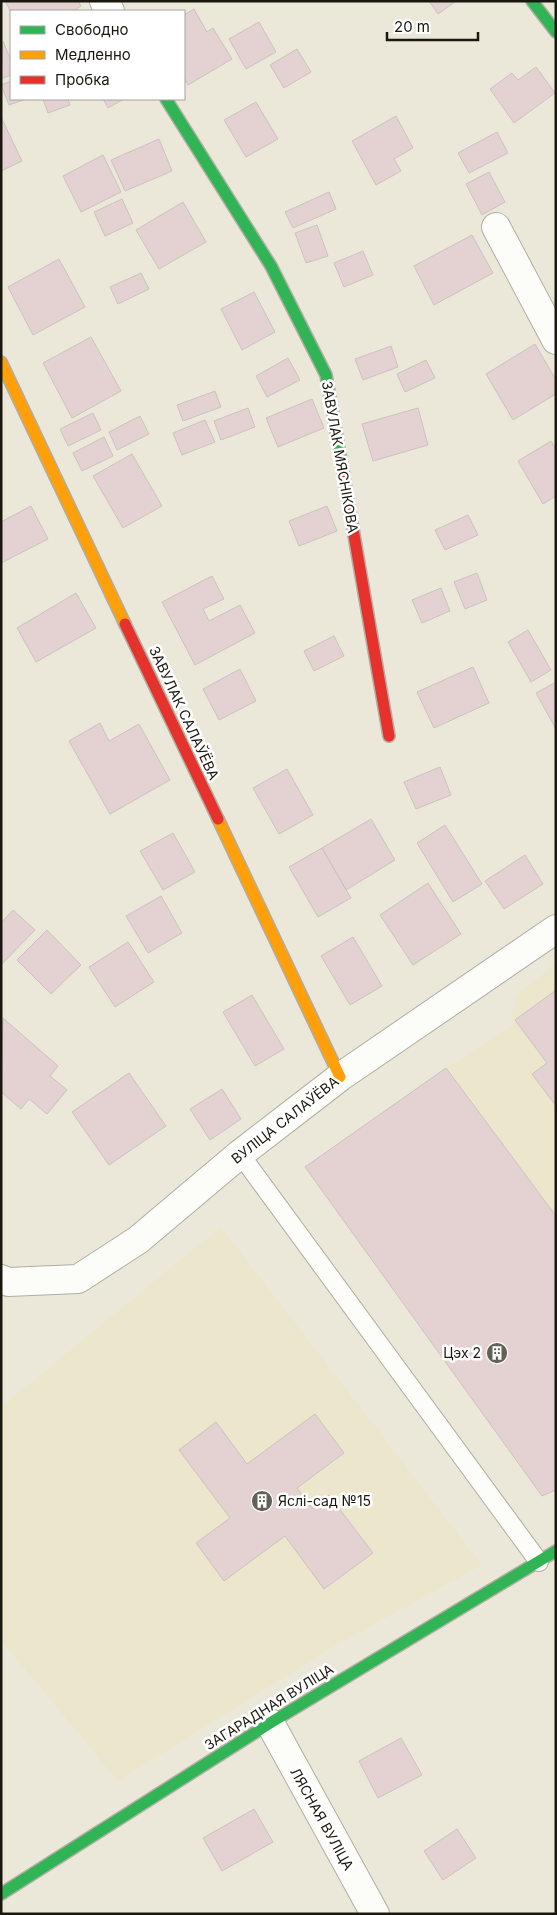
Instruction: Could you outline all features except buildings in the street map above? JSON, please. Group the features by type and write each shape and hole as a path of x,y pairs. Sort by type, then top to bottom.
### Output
{"street":[{"path":"532,1 556,32"},
{"name":"ЗАВУЛАК МЯСНІКОВА","path":"167,100 271,266 326,375 389,736"},
{"path":"496,227 556,340"},
{"name":"ЗАВУЛАК САЛАЎЁВА","path":"1,362 340,1077"},
{"name":"ВУЛІЦА САЛАЎЁВА","path":"5,1280 78,1279 138,1240 240,1154 340,1077 556,929"},
{"name":"ЗАГАРАДНАЯ ВУЛІЦА","path":"1,1894 270,1723 556,1551"},
{"name":"ЛЯСНАЯ ВУЛІЦА","path":"270,1723 375,1914"}],"lane":[{"path":"240,1154 539,1562"}],"shaded area":[{"name":"Цэх 2","path":"556,964 556,1490 542,1496 305,1167 446,1068 511,1026 516,995"},
{"path":"221,1227 482,1565 336,1645 118,1781 1,1640 1,1407"}],"traffic: fast":[{"path":"532,1 556,32"},
{"path":"167,100 271,266 326,375 342,466"},
{"path":"1,1894 270,1723 556,1551"}],"traffic: slow":[{"path":"1,362 125,624"},
{"path":"218,819 340,1077"}],"traffic: jam":[{"path":"342,466 389,736"},
{"path":"125,624 218,819"}],"place":[{"name":"Цэх 2","path":"497,1353"},
{"name":"Яслі-сад №15","path":"262,1501"}]}
